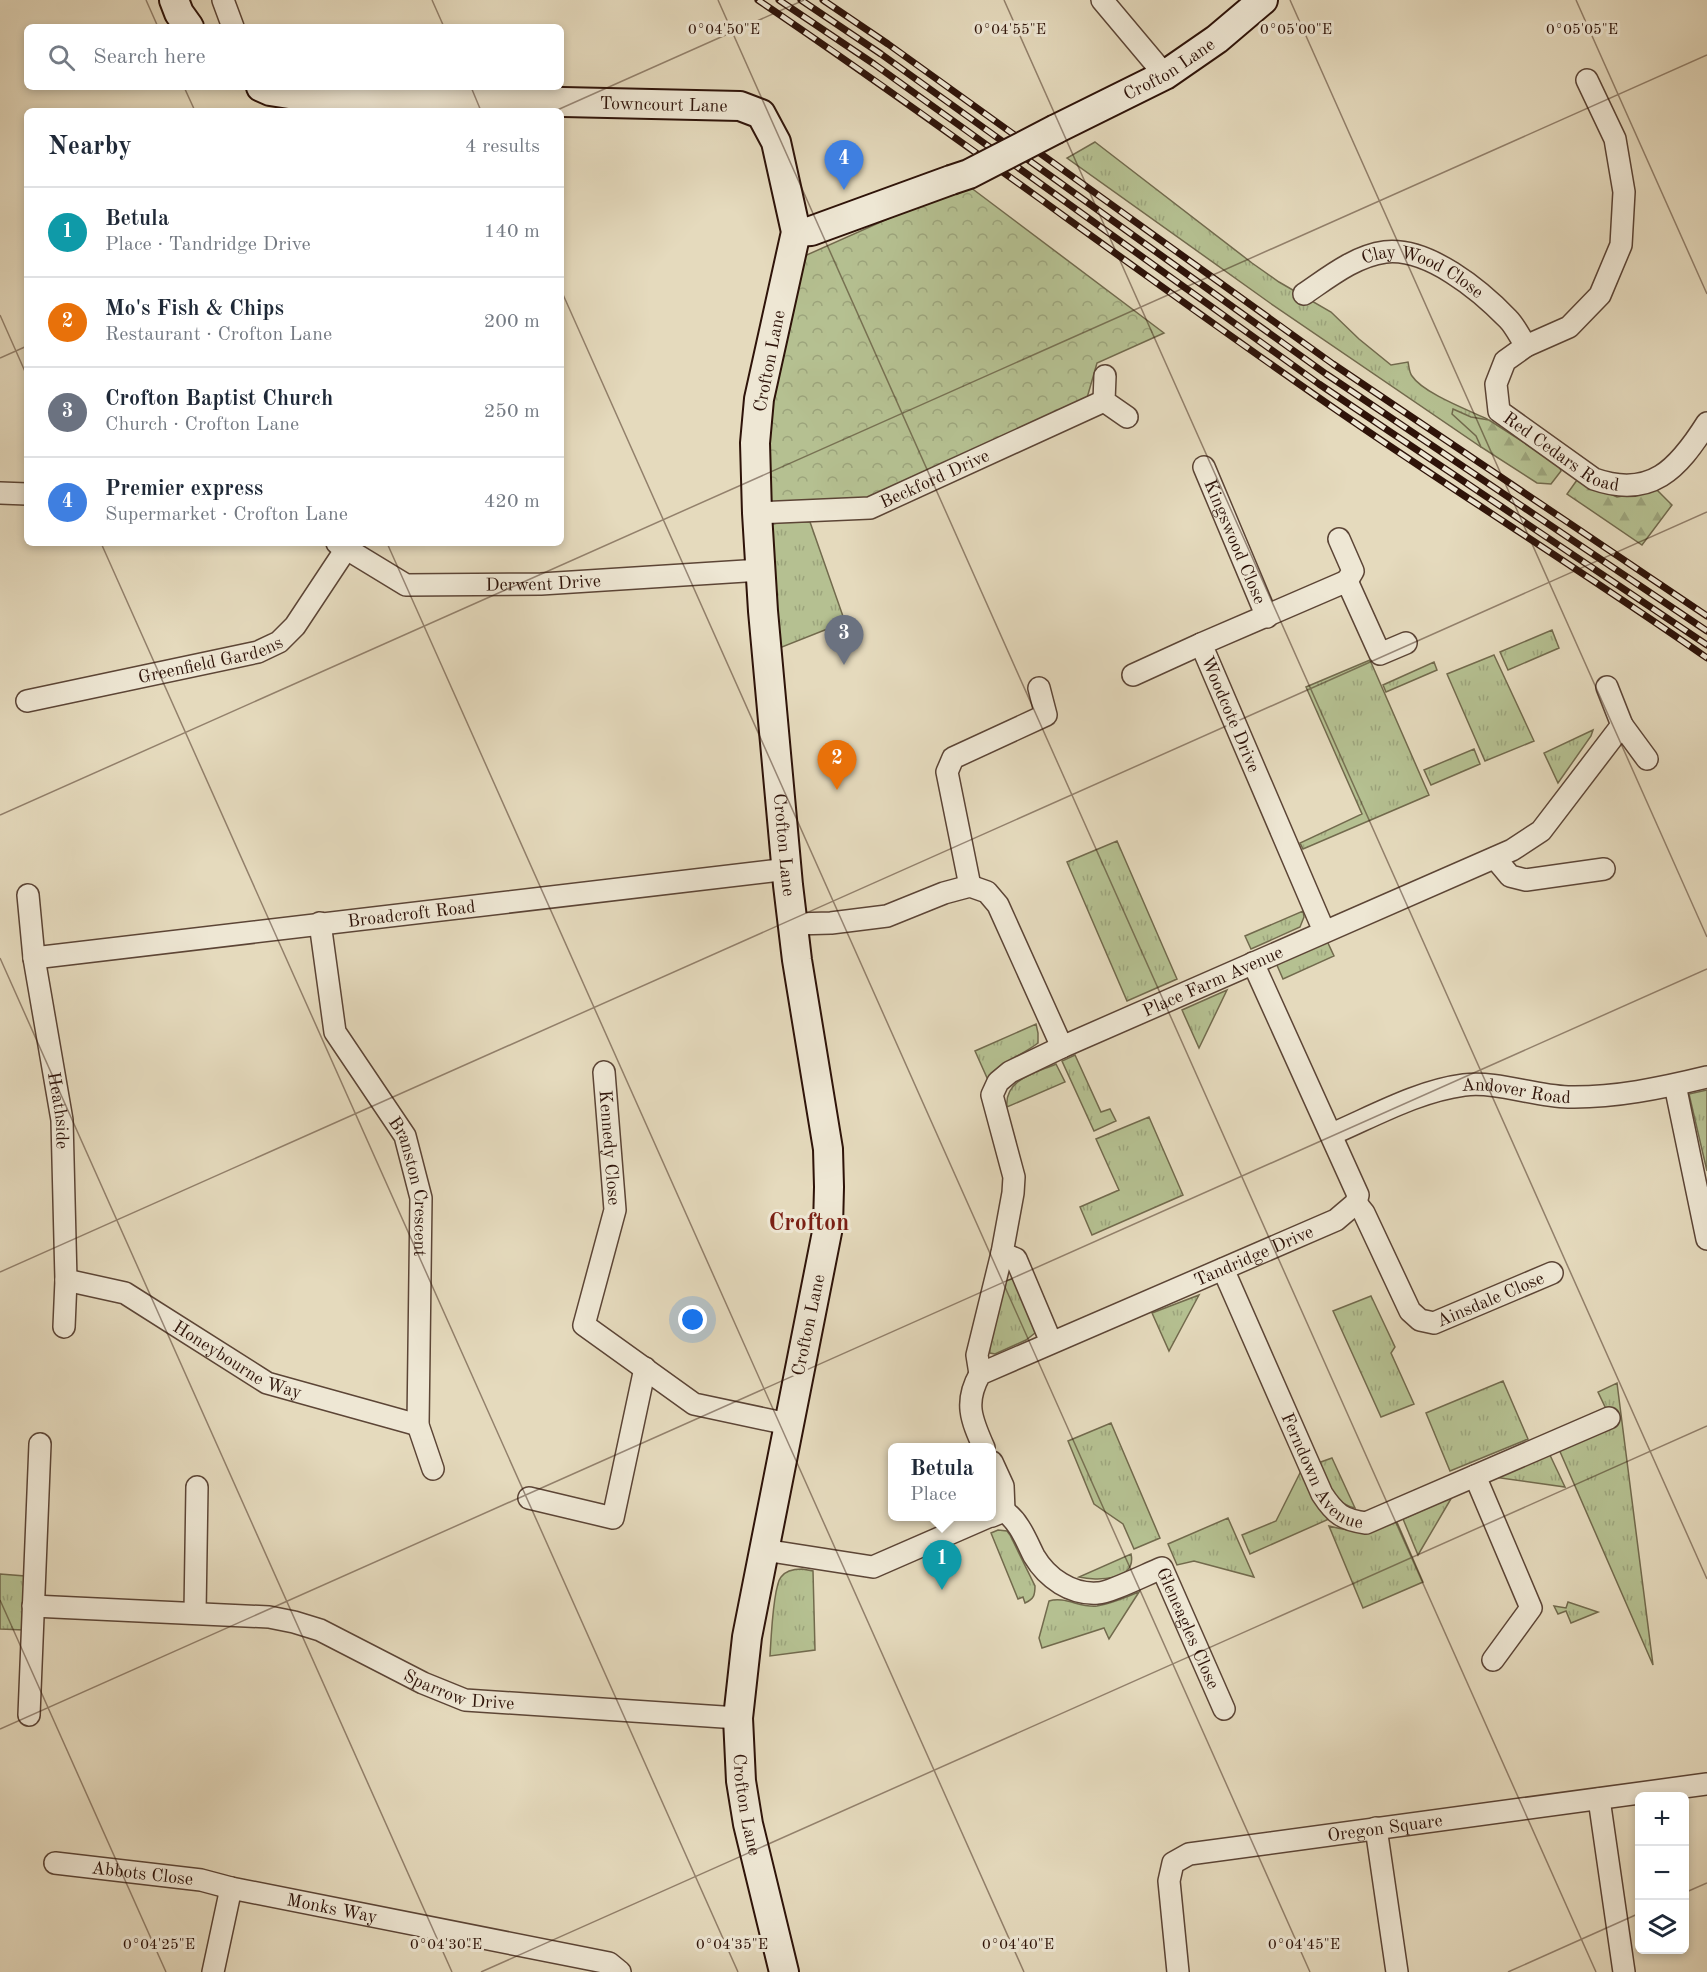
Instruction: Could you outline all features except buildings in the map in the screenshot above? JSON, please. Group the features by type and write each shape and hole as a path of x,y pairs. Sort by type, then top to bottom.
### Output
{"street":[{"path":"174,0 187,24"},
{"path":"223,0 232,24"},
{"path":"1102,0 1165,75"},
{"name":"Crofton Lane","path":"784,1972 748,1824 741,1781 738,1718 747,1637 828,1227 828,1149 797,960 760,570 757,513 755,443 759,399 796,232 812,231 969,174 1165,75 1217,39 1263,0"},
{"name":"Red Cedars Road","path":"1587,80 1615,139 1624,192 1621,245 1600,295 1569,327 1526,346 1505,361 1496,384 1498,411 1594,479 1611,485 1633,487 1654,480 1674,467 1691,449 1707,423"},
{"name":"Towncourt Lane","path":"268,90 302,96 740,106 761,114 776,142 796,232"},
{"name":"Clay Wood Close","path":"1304,294 1352,262 1385,252 1412,253 1436,264 1473,289 1510,320 1526,346"},
{"path":"1105,376 1104,401 1127,417"},
{"name":"Beckford Drive","path":"757,513 870,508 1104,401"},
{"name":"Kingswood Close","path":"1204,467 1267,616"},
{"path":"0,493 24,494"},
{"path":"1339,538 1353,571 1347,581 1380,654 1406,642"},
{"name":"Derwent Drive","path":"342,546 406,585 541,584 760,570"},
{"name":"Greenfield Gardens","path":"27,701 258,652 279,642 296,626 342,546"},
{"name":"Woodcote Drive","path":"1324,931 1201,644 1347,581"},
{"path":"1133,675 1201,644"},
{"path":"1607,687 1623,725 1647,759"},
{"path":"970,886 947,772 953,758 1046,715 1040,688"},
{"name":"Place Farm Avenue","path":"1002,1253 1014,1177 992,1095 998,1082 1010,1072 1062,1047 1512,850 1541,831 1623,725"},
{"path":"1495,858 1510,876 1526,880 1604,869"},
{"name":"Broadcroft Road","path":"34,958 788,869"},
{"path":"794,924 887,916 944,893 970,886 987,892 998,905 1062,1047"},
{"name":"Heathside","path":"28,895 34,958 62,1120 66,1280 64,1328"},
{"name":"Branston Crescent","path":"320,923 335,1032 405,1136 421,1198 417,1425 433,1469"},
{"path":"1253,963 1358,1194 1356,1203"},
{"name":"Kennedy Close","path":"604,1072 615,1210 584,1325 694,1404 788,1424"},
{"name":"Andover Road","path":"1332,1134 1426,1094 1461,1085 1480,1084 1565,1097 1600,1096 1675,1085 1707,1077"},
{"path":"1675,1085 1707,1239"},
{"name":"Tandridge Drive","path":"980,1374 1336,1220 1356,1203"},
{"name":"Ainsdale Close","path":"1356,1203 1364,1213 1410,1311 1420,1320 1434,1323 1552,1273"},
{"path":"982,1443 971,1417 970,1402 972,1388 980,1374 976,1355 1002,1253 1016,1259 1051,1342"},
{"name":"Ferndown Avenue","path":"1223,1269 1322,1494 1337,1513 1349,1520 1366,1522 1609,1418"},
{"name":"Honeybourne Way","path":"66,1280 125,1293 267,1383 417,1425"},
{"path":"529,1498 613,1518 645,1368"},
{"path":"28,1715 40,1444"},
{"path":"996,1471 1003,1486 996,1510"},
{"path":"1475,1476 1531,1608 1494,1660"},
{"path":"195,1613 197,1487"},
{"name":"Gleneagles Close","path":"996,1514 1013,1517 1039,1564 1051,1578 1075,1590 1100,1594 1162,1568 1224,1708"},
{"path":"764,1550 873,1567 979,1521"},
{"name":"Sparrow Drive","path":"33,1606 269,1617 320,1630 423,1683 465,1700 738,1718"},
{"name":"Oregon Square","path":"1178,1972 1169,1881 1173,1863 1189,1854 1707,1784"},
{"path":"1599,1799 1624,1972"},
{"path":"1377,1828 1397,1972"},
{"name":"Abbots Close","path":"55,1863 201,1880 231,1888"},
{"path":"213,1972 231,1888"},
{"name":"Monks Way","path":"231,1888 609,1963 620,1972"}],"green space":[{"path":"1095,142 1252,263 1279,282 1331,312 1391,365 1408,362 1412,376 1426,389 1487,419 1481,447 1270,303 1067,158"},
{"path":"966,184 1164,333 1097,363 1087,398 869,499 763,506 757,428 800,258"},
{"path":"1453,409 1471,417 1489,420 1559,465 1561,471 1551,484 1537,483 1481,447 1476,436 1452,414"},
{"path":"1577,480 1617,497 1657,490 1672,505 1642,545 1567,494"},
{"path":"785,521 810,522 845,622 777,649 765,526"},
{"path":"1552,630 1559,648 1508,670 1500,652"},
{"path":"1494,655 1534,741 1485,761 1447,674"},
{"path":"1370,660 1429,795 1303,849 1300,843 1362,814 1306,687"},
{"path":"1434,662 1437,670 1386,692 1383,685"},
{"path":"1593,730 1591,736 1558,783 1544,753"},
{"path":"1474,749 1480,764 1431,785 1424,770"},
{"path":"1117,841 1177,979 1127,1001 1067,862"},
{"path":"1303,911 1304,917 1300,927 1251,949 1245,936"},
{"path":"1327,941 1334,956 1283,979 1276,963"},
{"path":"1227,990 1199,1048 1182,1010"},
{"path":"1036,1024 1038,1043 1006,1063 988,1080 975,1051"},
{"path":"1075,1055 1101,1112 1110,1109 1116,1121 1094,1131 1062,1061"},
{"path":"1056,1064 1065,1082 1007,1107 1007,1097 1016,1083"},
{"path":"1707,1090 1707,1171 1689,1094"},
{"path":"1149,1117 1183,1195 1092,1235 1080,1207 1119,1190 1096,1139"},
{"path":"1012,1279 1016,1283 1035,1333 1026,1340 995,1354 990,1353 989,1345 1005,1281"},
{"path":"1199,1295 1169,1351 1152,1313"},
{"path":"1371,1296 1395,1347 1391,1353 1414,1404 1381,1417 1333,1311"},
{"path":"1503,1381 1528,1439 1450,1471 1426,1413"},
{"path":"1617,1383 1653,1665 1558,1447 1607,1411 1598,1392"},
{"path":"1111,1423 1160,1538 1134,1549 1123,1524 1094,1504 1068,1441"},
{"path":"1549,1453 1565,1487 1493,1477"},
{"path":"1332,1458 1355,1508 1347,1506 1336,1497 1318,1463"},
{"path":"1302,1469 1317,1504 1329,1519 1250,1554 1242,1535 1276,1521"},
{"path":"1452,1497 1418,1555 1403,1519"},
{"path":"1228,1518 1254,1577 1194,1561 1177,1565 1168,1544"},
{"path":"1396,1520 1423,1582 1363,1608 1329,1526 1356,1531 1378,1527"},
{"path":"998,1530 1007,1531 1010,1535 1035,1586 1033,1596 1025,1603 1023,1597 1018,1599 991,1533"},
{"path":"1131,1554 1128,1570 1122,1574 1105,1579 1079,1577"},
{"path":"802,1569 813,1571 815,1650 770,1656 778,1583 785,1573"},
{"path":"0,1574 25,1576 24,1630 0,1629"},
{"path":"1139,1592 1109,1639 1104,1628 1042,1648 1039,1638 1049,1601 1061,1600 1097,1606"},
{"path":"1568,1602 1598,1612 1571,1623 1566,1611 1558,1614 1554,1606 1566,1608"}],"railway":[{"path":"758,0 898,97 1312,393 1707,658"},
{"path":"779,0 874,64 1319,384 1707,645"},
{"path":"801,0 881,54 1326,374 1707,631"},
{"path":"823,0 888,44 1333,364 1707,616"}],"place":[{"name":"Premier express","path":"844,190"},
{"name":"Crofton Baptist Church","path":"844,665"},
{"name":"Mo's Fish & Chips","path":"837,790"},
{"name":"Betula","path":"942,1590"}],"district":[{"name":"Crofton","path":"809,1222"}]}
